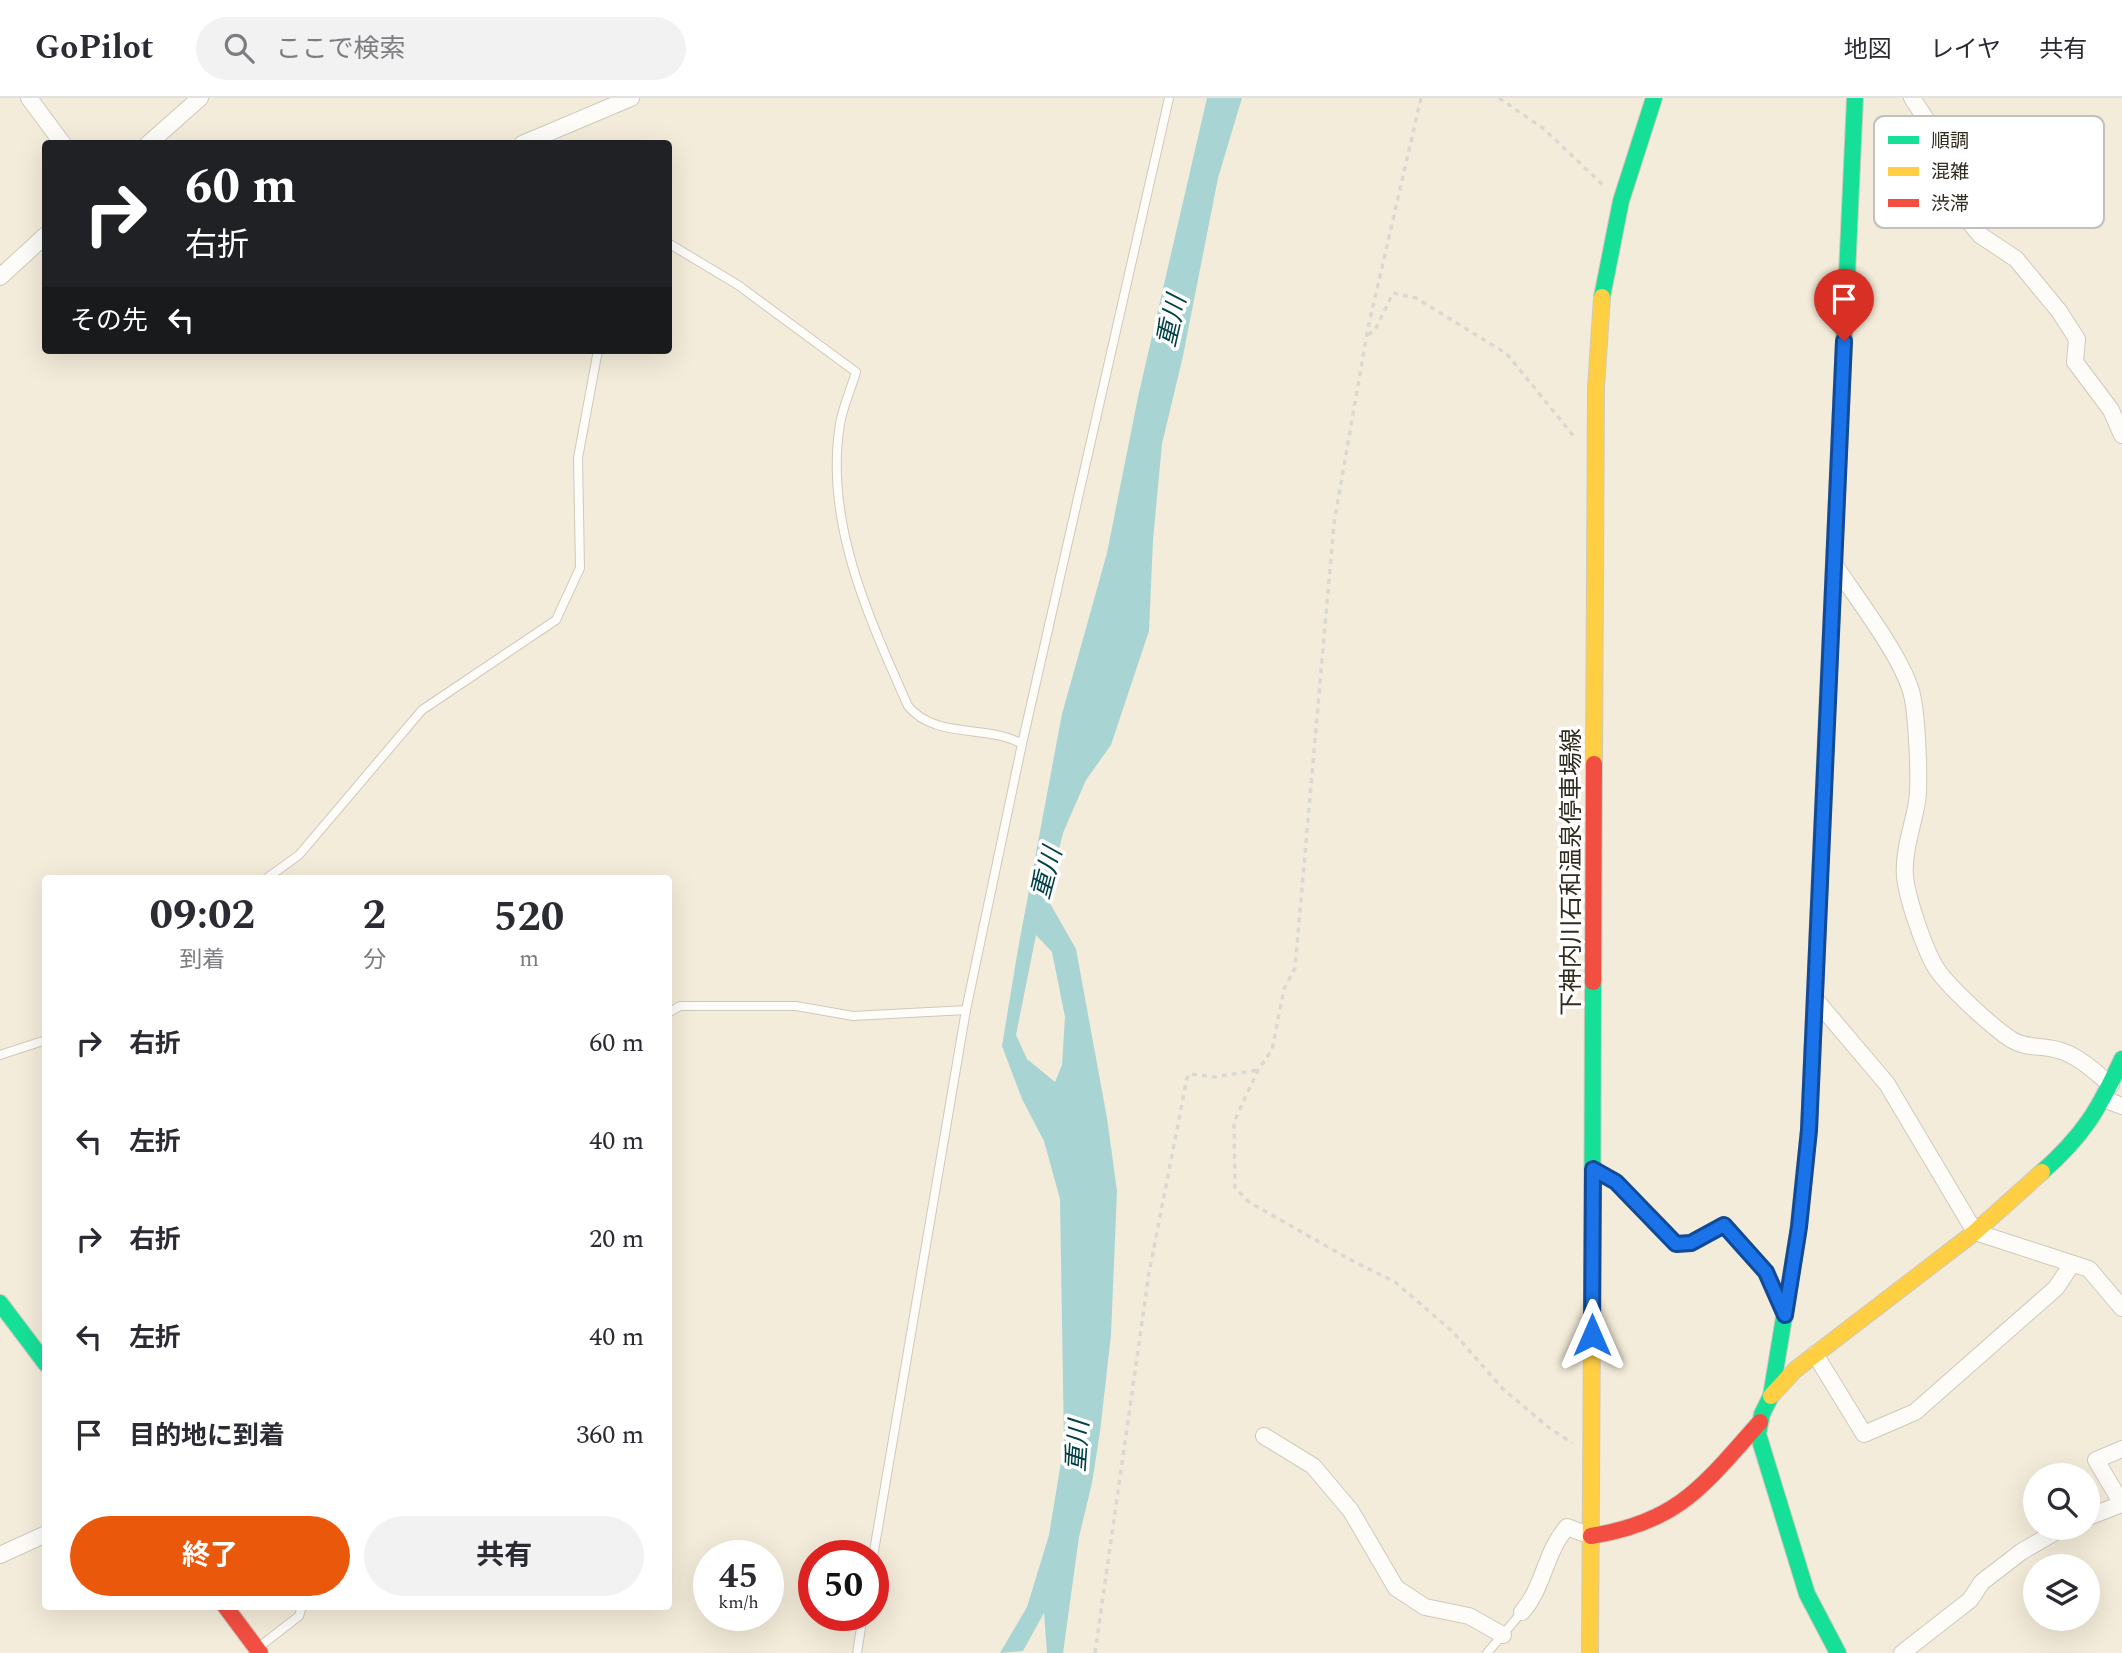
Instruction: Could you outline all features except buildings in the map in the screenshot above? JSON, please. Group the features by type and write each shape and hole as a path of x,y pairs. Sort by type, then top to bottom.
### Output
{"street":[{"path":"29,98 60,140"},
{"path":"153,140 200,98"},
{"path":"531,140 631,98"},
{"name":"下神内川石和温泉停車場線","path":"1590,1653 1595,388 1601,305 1623,194 1654,98"},
{"path":"1838,1653 1803,1583 1758,1434 1771,1395 1785,1315 1799,1227 1809,1130 1855,98"},
{"path":"1912,98 1924,116"},
{"path":"1974,228 1980,235 2016,259 2059,311 2077,339 2075,362 2111,410 2122,435"},
{"path":"0,277 42,239"},
{"path":"1834,564 1903,669 1912,693 1918,765 1917,799 1907,847 1905,876 1920,930 1938,970 1966,1000 2012,1040 2029,1047 2058,1049 2079,1059 2122,1106"},
{"path":"1815,999 1887,1084 1975,1232 2089,1269 2122,1308"},
{"path":"1771,1395 1815,1354 1975,1232 2074,1144 2108,1092 2122,1059"},
{"path":"1593,1169 1616,1182 1676,1244 1691,1243 1724,1225 1766,1272 1785,1315"},
{"path":"1815,1354 1864,1434 1877,1430 1915,1412 2056,1288 2072,1264"},
{"path":"0,1303 42,1359"},
{"path":"1522,1612 1531,1601 1556,1540 1567,1527 1591,1536 1622,1533 1670,1514 1706,1483 1760,1422"},
{"path":"1264,1436 1313,1465 1351,1511 1396,1588 1425,1607 1469,1616 1503,1635"},
{"path":"2100,1512 2122,1504 2096,1460 2122,1449"},
{"path":"0,1555 42,1536"},
{"path":"1902,1653 1970,1600 1982,1582 2042,1540"},
{"path":"228,1610 258,1651"}],"lane":[{"path":"876,1540 965,1010 1022,744 1169,98"},
{"path":"672,245 738,285 856,372 840,424 837,492 848,553 874,629 908,706 916,715 932,723 964,732 1012,738 1022,744"},
{"path":"271,875 299,855 422,710 556,620 580,568 579,458 597,354"},
{"path":"672,1011 680,1006 796,1006 853,1016 965,1010"},
{"path":"0,1055 42,1041"},
{"path":"258,1651 299,1616 301,1610"},
{"path":"1487,1653 1522,1612"},
{"path":"857,1653 860,1631"}],"path":[{"path":"1420,98 1367,337 1334,523 1296,968 1284,989 1272,1049 1258,1070 1234,1122 1235,1188 1249,1202 1395,1282 1452,1331 1503,1389 1548,1427 1572,1443 1591,1446"},
{"path":"1499,98 1554,138 1600,183 1611,191 1623,194"},
{"path":"1367,337 1375,330 1393,293 1416,298 1507,354 1595,460"},
{"path":"1095,1653 1149,1273 1187,1078 1189,1074 1195,1073 1215,1077 1258,1070"}],"water":[{"name":"重川","path":"1207,98 1242,98 1218,178 1183,356 1162,444 1153,540 1149,631 1111,745 1086,780 1063,833 1047,898 1076,949 1107,1118 1117,1191 1111,1335 1100,1432 1092,1483 1079,1537 1063,1653 1047,1653 1044,1613 1023,1651 1000,1653 1027,1607 1049,1535 1064,1444 1060,1199 1044,1141 1022,1099 1002,1046 1062,714 1107,553 1138,397","holes":["1036,935 1052,952 1065,1017 1062,1065 1055,1082 1027,1059 1016,1035"]}],"traffic: fast":[{"path":"1602,297 1621,201 1654,98"},
{"path":"1826,737 1855,98"},
{"path":"1592,1323 1593,982"},
{"path":"2042,1172 2080,1133 2106,1093 2122,1059"},
{"path":"1798,1233 1771,1396 1762,1414 1758,1434 1807,1594 1838,1653"},
{"path":"0,1303 42,1359"}],"traffic: slow":[{"path":"1594,764 1596,388 1602,297"},
{"path":"1798,1233 1809,1130 1826,737"},
{"path":"1771,1396 1795,1370 1975,1232 2042,1172"},
{"path":"1590,1653 1592,1323"}],"traffic: jam":[{"path":"1593,982 1594,764"},
{"path":"1591,1536 1647,1521 1688,1497 1760,1422"},
{"path":"228,1610 260,1653"}],"route":[{"path":"1592,1335 1593,1169 1616,1182 1676,1244 1691,1243 1724,1225 1766,1272 1785,1315 1799,1227 1809,1130 1844,341"}]}
